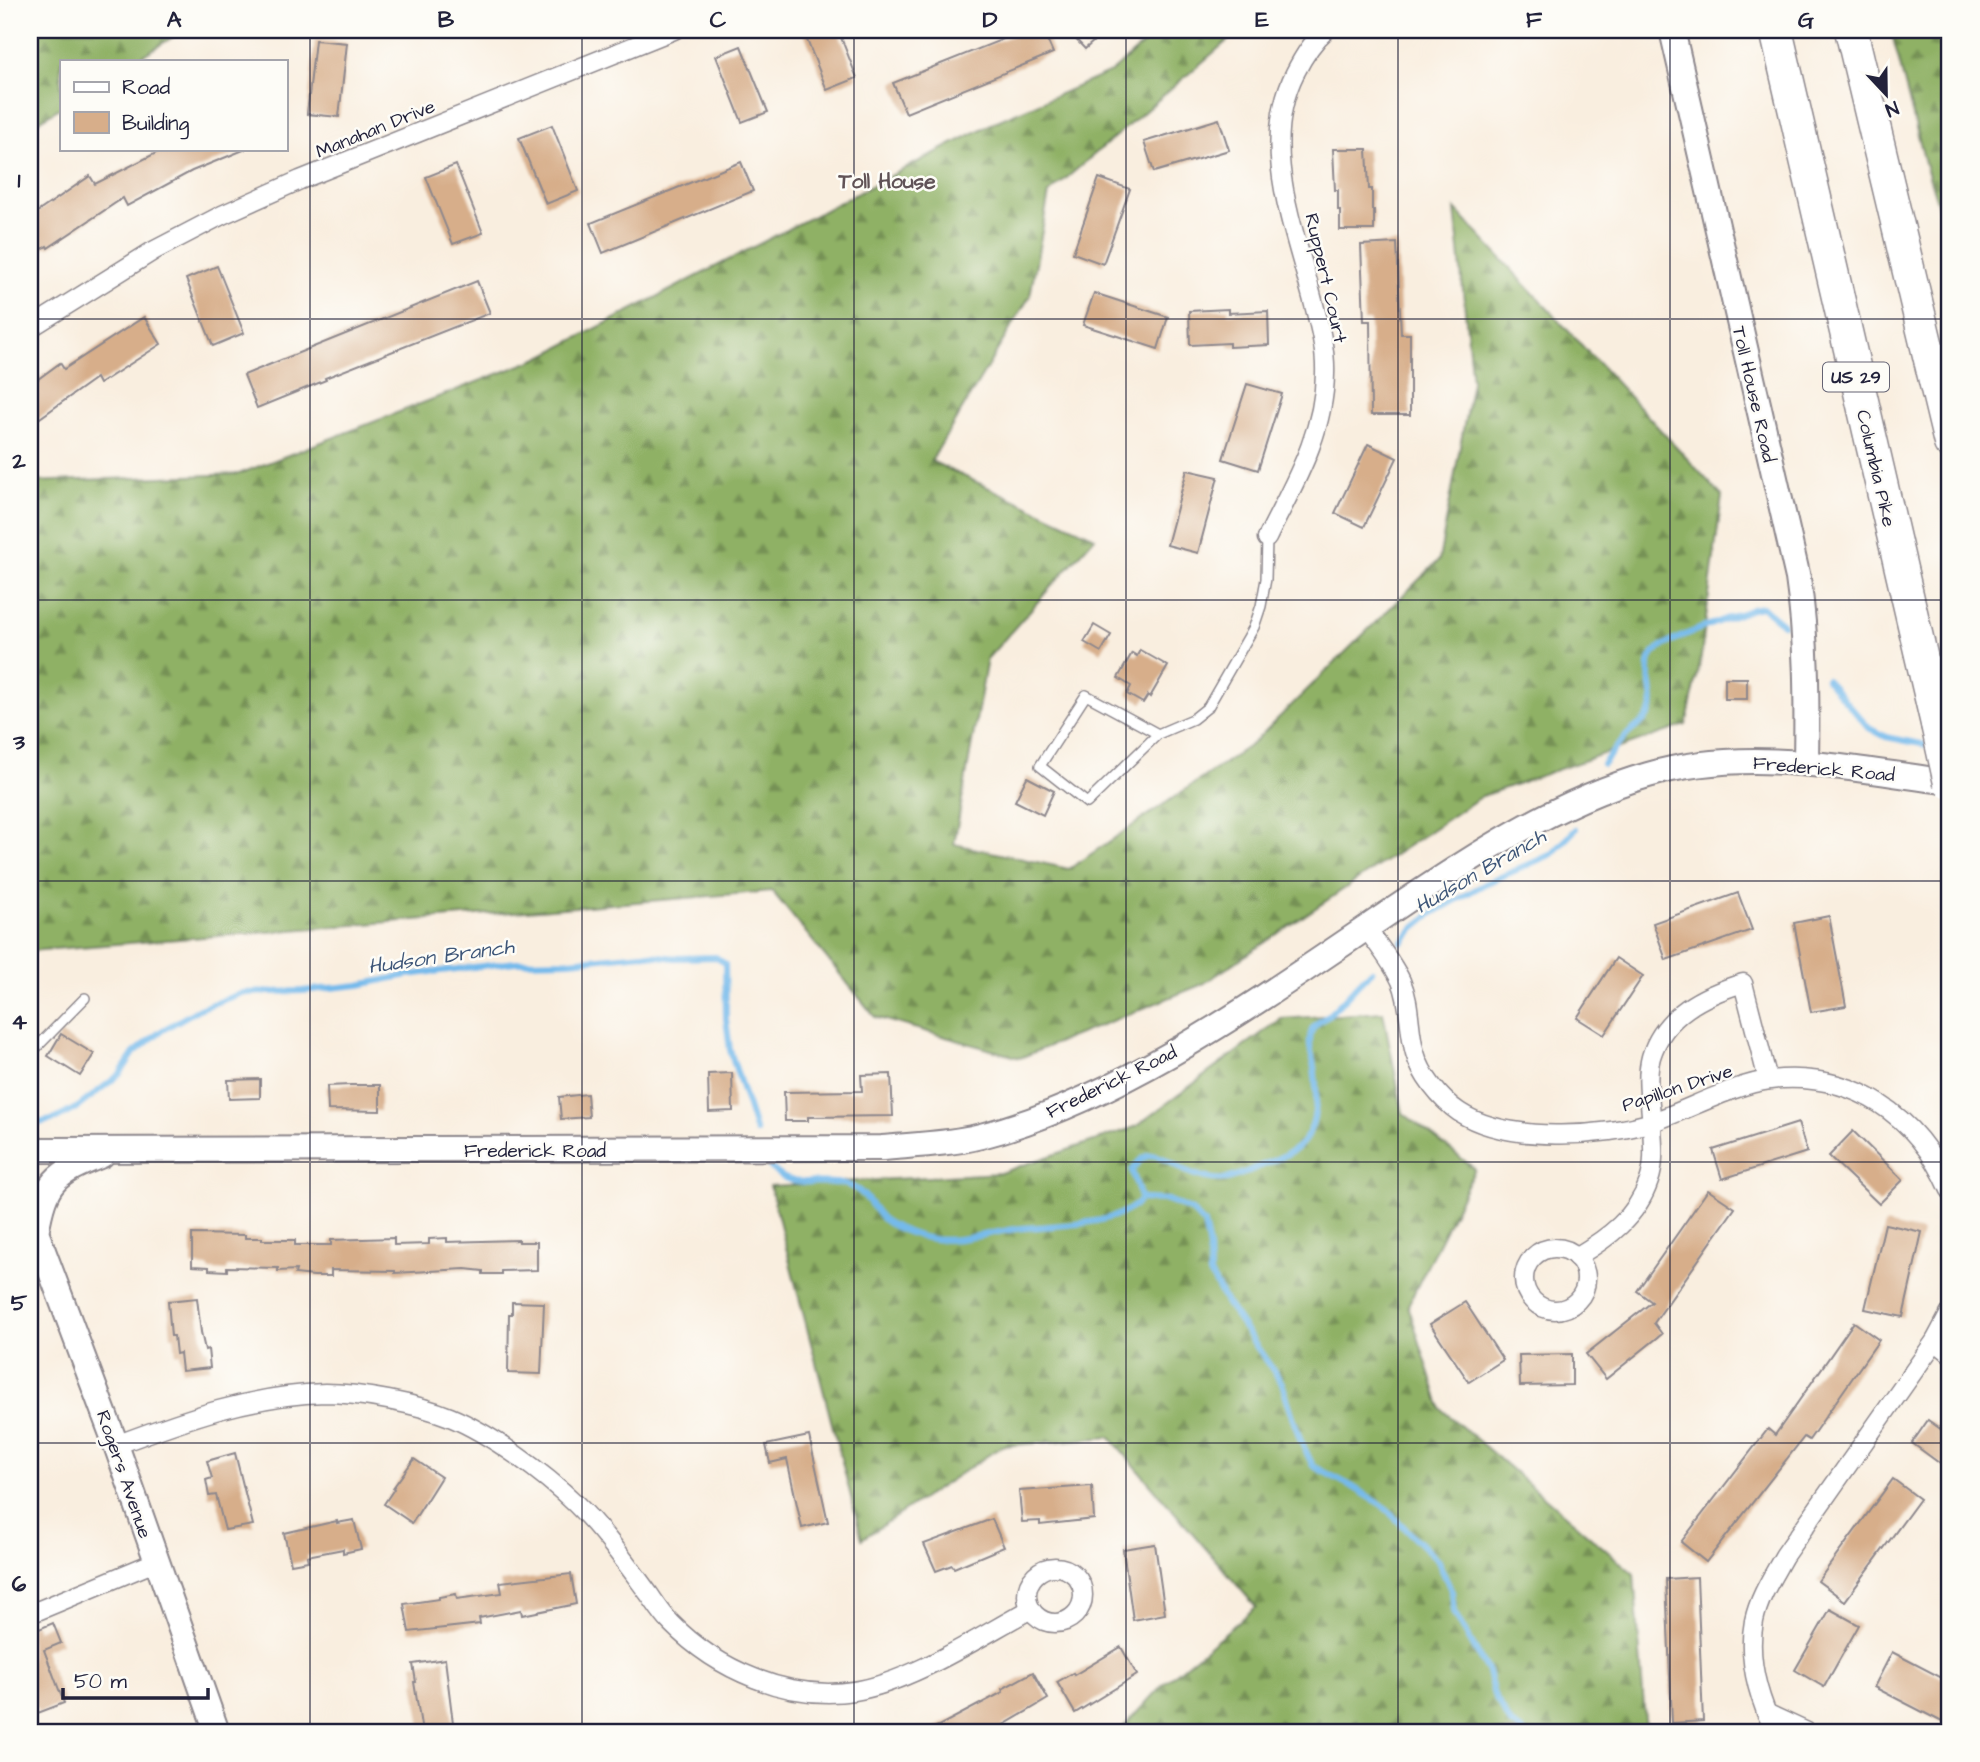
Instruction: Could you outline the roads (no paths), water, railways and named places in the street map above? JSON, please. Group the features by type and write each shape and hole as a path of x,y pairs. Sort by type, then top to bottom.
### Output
{"highway":[{"name":"Columbia Pike","path":"1776,30 1950,782"},
{"path":"1851,30 1950,443"}],"main road":[{"name":"Toll House Road","path":"1672,30 1798,578 1805,623 1807,664 1806,763"},
{"name":"Frederick Road","path":"30,1150 882,1149 978,1137 1069,1106 1140,1070 1224,1021 1455,868 1529,825 1599,792 1650,774 1697,765 1744,761 1806,763 1950,782"},
{"path":"32,1225 47,1190 57,1179 71,1168 114,1151"},
{"name":"Rogers Avenue","path":"32,1225 116,1445 217,1732"}],"street":[{"name":"Manahan Drive","path":"30,327 153,251 222,215 300,180 674,30"},
{"name":"Ruppert Court","path":"1267,538 1314,443 1326,373 1322,335 1282,179 1279,141 1281,111 1290,83 1318,37 1326,30"},
{"name":"Papillon Drive","path":"1366,928 1401,982 1408,1003 1415,1055 1426,1077 1441,1097 1476,1121 1516,1131 1547,1133 1609,1130 1652,1122 1742,1087 1768,1080 1800,1079 1831,1083 1860,1093 1907,1124 1938,1163 1950,1189"},
{"path":"1576,1256 1603,1240 1628,1218 1650,1179 1651,1058 1663,1031 1686,1009 1710,993 1743,983 1768,1080"},
{"path":"1775,1732 1756,1680 1753,1649 1754,1620 1764,1592 1800,1534 1935,1341 1950,1313"},
{"path":"1935,1341 1950,1353"},
{"path":"116,1445 200,1414 274,1396 328,1393 390,1401 450,1417 497,1443 540,1473 576,1504 607,1538 671,1623 710,1656 743,1675 815,1692 853,1691 888,1682 934,1662 1031,1609"},
{"path":"30,1614 155,1562"},
{"path":"1766,1713 1807,1732"}],"lane":[{"path":"1158,734 1087,695 1040,766 1087,803 1158,734 1193,719 1208,707 1254,626 1261,606 1266,579 1267,538"},
{"path":"30,1054 85,998"}],"waterway":[{"name":"Hudson Branch","path":"1603,764 1650,712 1653,700 1649,666 1653,654 1660,648 1700,629 1762,607 1783,624"},
{"name":"Hudson Branch","path":"1826,679 1869,728 1886,737 1931,746"},
{"name":"Hudson Branch","path":"1402,943 1414,928 1430,915 1485,884 1552,854 1576,829"},
{"name":"Hudson Branch","path":"30,1125 56,1119 78,1107 120,1074 134,1053 161,1031 199,1009 242,993 359,985 408,975 515,962 569,961 643,954 675,958 716,957 725,964 726,1019 730,1050 756,1132"},
{"name":"Hudson Branch","path":"770,1167 783,1177 795,1181 848,1185 864,1196 888,1223 933,1239 959,1239 1104,1219 1132,1208 1141,1199 1132,1171 1144,1157 1157,1156 1199,1176 1226,1179 1281,1157 1302,1143 1315,1112 1315,1077 1310,1044 1312,1030 1372,971"},
{"path":"1141,1199 1168,1200 1192,1211 1204,1224 1209,1248 1210,1274 1227,1304 1282,1383 1300,1439 1313,1466 1382,1505 1438,1561 1452,1592 1454,1612 1488,1672 1494,1695 1511,1724 1524,1732"}],"district":[{"name":"Toll House","path":"887,181"}]}
